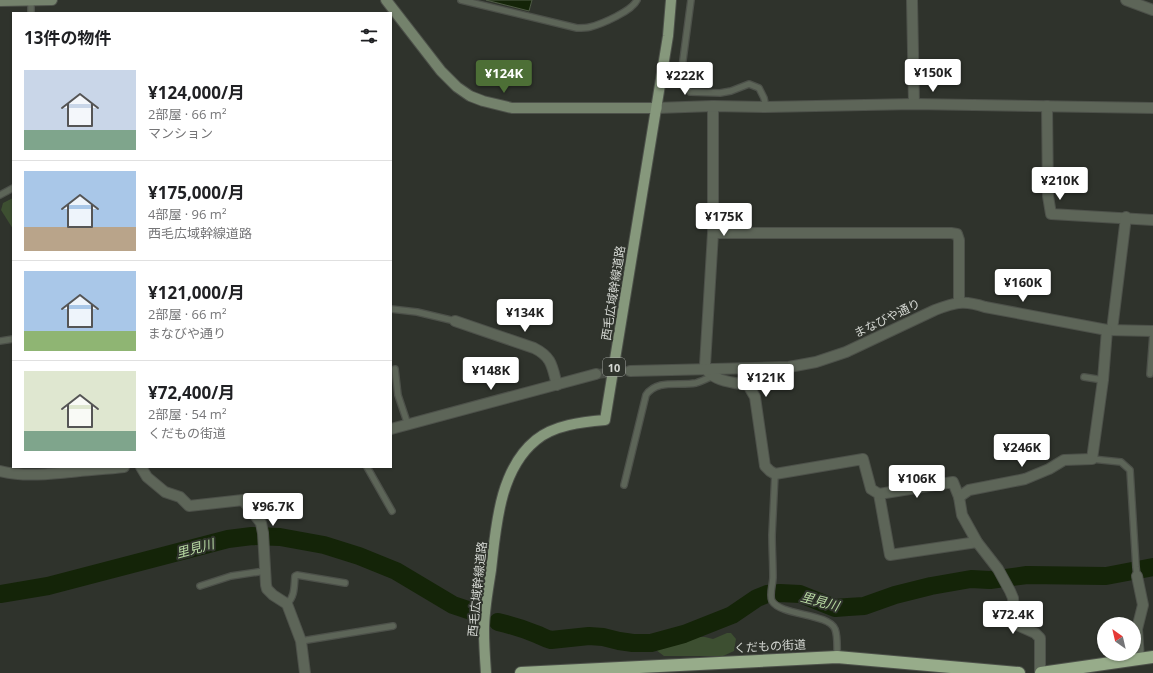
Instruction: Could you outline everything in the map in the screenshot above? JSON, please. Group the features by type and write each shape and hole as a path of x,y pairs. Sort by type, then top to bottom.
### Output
{"highway":[{"name":"くだもの街道","path":"521,673 837,657 1019,673"},
{"path":"1141,659 1153,658"},
{"path":"1040,673 1126,661"}],"main road":[{"name":"西毛広域幹線道路","path":"486,673 484,630 487,596 502,497 511,473 522,454 535,441 546,434 562,427 585,421 605,420 657,108 668,36 671,0"}],"street":[{"path":"0,1 52,0"},
{"path":"386,0 441,71 457,87 470,96 512,108 657,108 713,106 766,107 914,104 1153,108"},
{"path":"912,0 914,104"},
{"path":"1126,0 1153,10"},
{"path":"713,106 713,233 705,365 710,373 722,380 748,385 751,389 755,397 765,466 775,474 863,459 871,489 879,494 953,482 959,497 962,515 977,542 998,569 1008,586 1013,598 1014,620 1017,625 1035,633 1040,638 1040,673"},
{"path":"1047,106 1048,196 1051,214 1153,220"},
{"path":"959,497 969,490 1025,479 1064,460 1092,459 1126,218"},
{"path":"713,233 957,234 959,240 959,303"},
{"name":"まなびや通り","path":"630,371 710,373 788,367 816,362 846,352 950,304 972,302 986,307 1110,330 1153,332"},
{"path":"455,322 534,348 543,353 549,359 557,385"},
{"path":"392,429 596,374"},
{"path":"0,471 26,475 113,468"},
{"path":"142,468 147,477 165,492 180,497 189,506 243,500 261,523 266,585 268,589 287,604 301,641 305,673"},
{"path":"879,494 890,555 977,542"},
{"path":"1136,572 1143,605 1140,617"}],"lane":[{"path":"30,0 31,12"},
{"path":"461,0 577,28 589,28 603,23 624,12 635,4 637,0"},
{"path":"691,0 681,82 690,92 720,93 731,91 749,84 759,88 764,98 766,107"},
{"path":"0,195 12,189"},
{"path":"392,309 417,312 455,322"},
{"path":"1150,374 1153,332"},
{"path":"0,341 12,339"},
{"path":"395,369 398,394 408,425"},
{"path":"624,485 646,395 650,390 660,385 696,382 710,373"},
{"path":"1084,377 1103,380"},
{"path":"1092,459 1121,462 1130,470 1136,572"},
{"path":"368,468 392,511"},
{"path":"775,474 772,536 772,601 781,608 830,623 835,629 837,657"},
{"path":"200,586 230,576 266,571"},
{"path":"287,604 291,600 295,576 297,575 345,583"},
{"path":"301,641 393,626"}],"shaded area":[{"path":"486,0 532,0 529,11"},
{"path":"12,198 12,227 1,210 3,203"},
{"path":"727,633 731,633 736,639 734,651 723,656 664,656 656,650 656,644 679,637 705,637 713,639"}],"waterway":[{"name":"里見川","path":"0,594 48,586 228,539 252,536 280,537 324,545 359,556 396,571 453,605 474,612"},
{"name":"里見川","path":"498,622 551,640 589,636 603,637 633,643 651,643 684,634 732,615 757,598 767,594 800,594 835,608 864,606 895,595 931,586 971,579 990,580 1027,575 1106,576 1153,567"}],"tunnel":[{"path":"596,374 630,371"}]}
